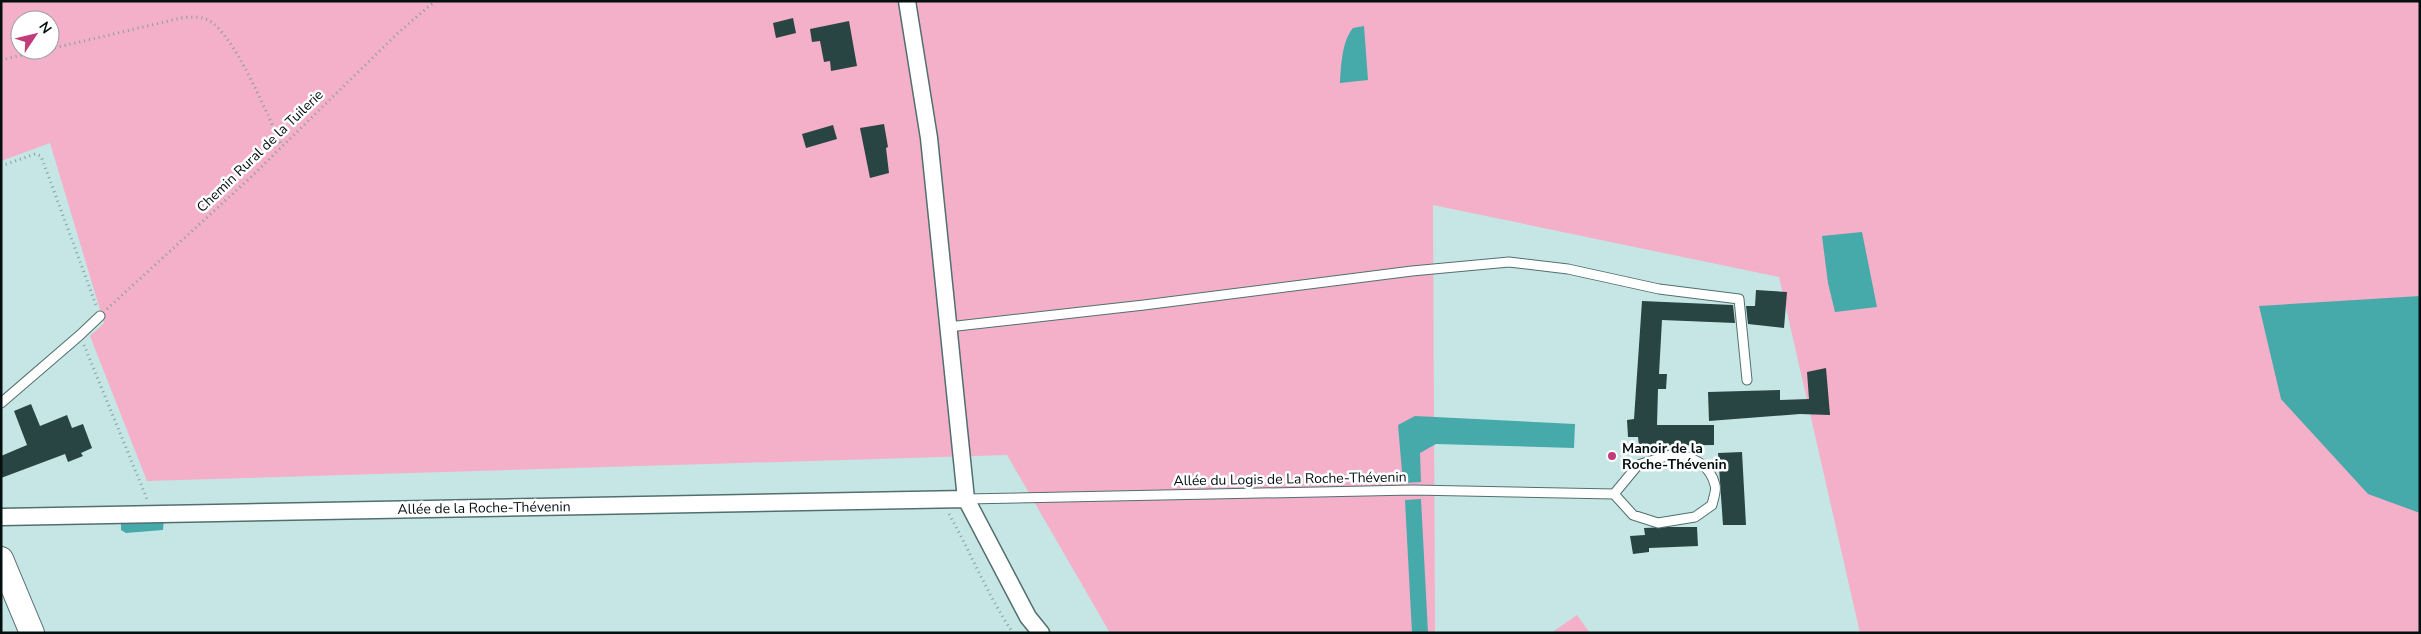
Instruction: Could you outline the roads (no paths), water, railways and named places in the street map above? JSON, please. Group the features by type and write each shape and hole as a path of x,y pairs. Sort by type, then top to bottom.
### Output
{"main road":[{"path":"1,559 32,633"}],"street":[{"path":"907,1 929,138 966,499 1028,617 1041,633"},
{"name":"Allée de la Roche-Thévenin","path":"1,517 966,499"}],"lane":[{"path":"948,326 1144,305 1412,271 1509,262 1568,269 1659,289 1739,299 1747,380"},
{"path":"1,403 100,316"},
{"path":"1673,454 1691,456 1707,469 1716,486 1712,505 1695,518 1658,523 1633,515 1614,494 1638,464 1673,454"},
{"name":"Allée du Logis de La Roche-Thévenin","path":"966,499 1413,490 1614,494"}],"water":[{"path":"1364,26 1368,80 1340,83 1346,40 1353,28"},
{"path":"1862,232 1877,307 1835,312 1828,283 1822,236"},
{"path":"2420,296 2420,513 2368,494 2281,399 2259,306"},
{"path":"1415,416 1575,424 1574,448 1436,444 1420,453 1421,482 1403,483 1398,425"},
{"path":"1421,499 1428,633 1412,633 1405,500"},
{"path":"164,519 163,530 126,533 121,530 121,520"}],"place":[{"name":"Manoir de la Roche-Thévenin","path":"1612,456"}]}
